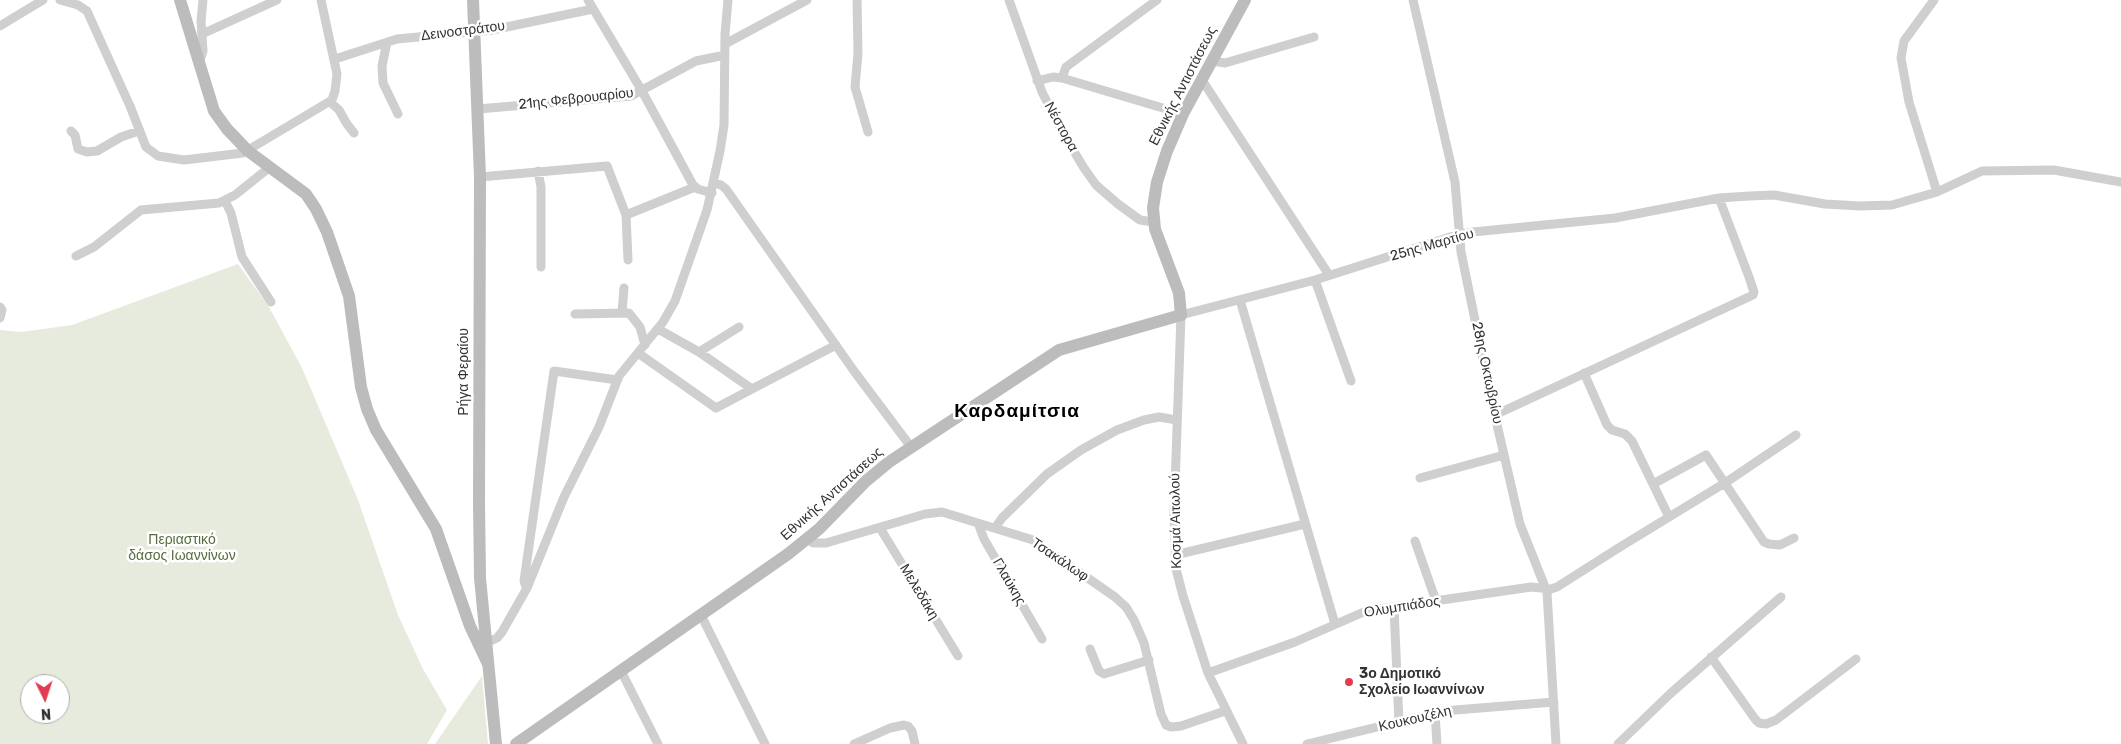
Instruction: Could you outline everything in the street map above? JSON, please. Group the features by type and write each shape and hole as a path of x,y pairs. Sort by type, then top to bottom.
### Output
{"street":[{"path":"0,26 43,0"},
{"path":"60,0 78,5 89,13 148,150 165,158 184,160 238,155 248,151 331,101 336,82 335,59 321,0"},
{"path":"180,0 214,111 227,129 248,151 306,194 327,232 349,296 361,387 367,409 376,430 436,529 470,626 488,664"},
{"path":"197,60 201,58 203,53 203,0"},
{"path":"202,34 277,0"},
{"name":"Ρήγα Φεραίου","path":"473,0 480,177 479,504 481,594 496,744"},
{"path":"588,0 642,91 695,187"},
{"path":"486,643 497,638 502,632 527,588 564,497 599,427 617,380 658,328 675,301 713,188 724,125 725,44 728,0"},
{"path":"725,44 807,0"},
{"path":"857,0 858,53 854,84 868,132"},
{"name":"Νέστορα","path":"1009,0 1037,81 1064,135 1092,180 1114,201 1138,219 1154,222"},
{"path":"1062,78 1066,67 1157,0"},
{"name":"Εθνικής Αντιστάσεως","path":"516,744 808,540 866,481 911,447 1059,350 1180,315 1179,293 1154,222 1154,202 1158,176 1184,114 1245,0"},
{"name":"28ης Οκτωβρίου","path":"1413,0 1455,182 1464,269 1504,455 1520,524 1546,588 1556,744"},
{"path":"1934,0 1904,41 1901,58 1906,90 1937,192"},
{"name":"Δεινοστράτου","path":"335,59 404,38 474,32 593,9"},
{"path":"1212,61 1225,63 1314,37"},
{"path":"387,42 382,66 383,83 398,114"},
{"name":"21ης Φεβρουαρίου","path":"478,109 631,96 696,61 725,55"},
{"path":"1037,81 1053,77 1062,78 1184,114"},
{"path":"1202,80 1329,275"},
{"path":"331,101 354,133"},
{"path":"71,131 75,135 78,149 82,152 89,152 139,131"},
{"path":"480,177 607,166 626,215 628,260"},
{"path":"76,256 94,246 141,210 204,205 225,201 270,167"},
{"name":"25ης Μαρτίου","path":"1180,315 1315,280 1459,235 1615,218 1719,198 1774,195 1825,204 1892,205 1937,192 1982,171 2054,170 2121,182"},
{"path":"538,171 541,187 542,267"},
{"path":"626,215 695,187 713,188 721,184 911,447"},
{"path":"1495,415 1753,295 1749,277 1719,198"},
{"path":"225,201 232,213 242,257 271,302"},
{"path":"1315,280 1351,381"},
{"path":"622,312 624,288"},
{"path":"1240,300 1335,624"},
{"path":"0,307 2,310 0,318"},
{"path":"575,314 629,313 639,325 645,345"},
{"name":"Κοσμά Αιτωλού","path":"1180,315 1175,555 1181,591 1208,673 1225,711 1243,744"},
{"path":"699,352 739,327"},
{"path":"658,328 699,352 752,389"},
{"path":"638,354 716,408 836,345"},
{"path":"527,588 524,581 554,372 617,380"},
{"path":"1584,374 1607,425 1612,430 1625,434 1632,441 1669,517"},
{"path":"995,528 1002,518 1047,474 1081,450 1117,430 1144,420 1159,418 1177,420"},
{"name":"Ολυμπιάδος","path":"1208,673 1295,642 1366,611 1531,587 1546,588 1561,585 1725,483 1796,435"},
{"path":"1420,478 1504,455"},
{"path":"1653,484 1706,455 1764,542 1780,545 1794,538"},
{"name":"Τσακάλωφ","path":"808,540 813,543 826,543 934,512 945,513 1038,542 1120,601 1136,624 1148,660 1161,714 1168,726 1181,726 1225,711"},
{"name":"Γλαύκης","path":"978,523 984,539 1042,640"},
{"path":"1175,555 1306,524"},
{"name":"Μελεδάκη","path":"880,528 958,656"},
{"path":"1415,541 1436,601"},
{"path":"1618,744 1670,693 1781,596"},
{"path":"1394,607 1398,723"},
{"path":"701,615 765,744"},
{"path":"1090,649 1099,671 1104,674 1148,660"},
{"path":"1711,657 1759,724 1766,724 1776,720 1856,659"},
{"path":"621,671 658,744"},
{"name":"Κουκουζέλη","path":"1307,744 1435,713 1554,702"},
{"path":"1435,713 1437,744"},
{"path":"854,744 890,728 904,725 908,726 912,731 915,744"}],"green space":[{"name":"Περιαστικό δάσος Ιωαννίνων","path":"238,264 269,307 302,368 358,500 398,615 423,669 447,710 427,744 0,744 0,330 21,332 72,325"},
{"path":"482,676 488,744 435,744"}],"place":[{"name":"3ο Δημοτικό Σχολείο Ιωαννίνων","path":"1349,682"}],"district":[{"name":"Καρδαμίτσια","path":"1017,412"}]}
